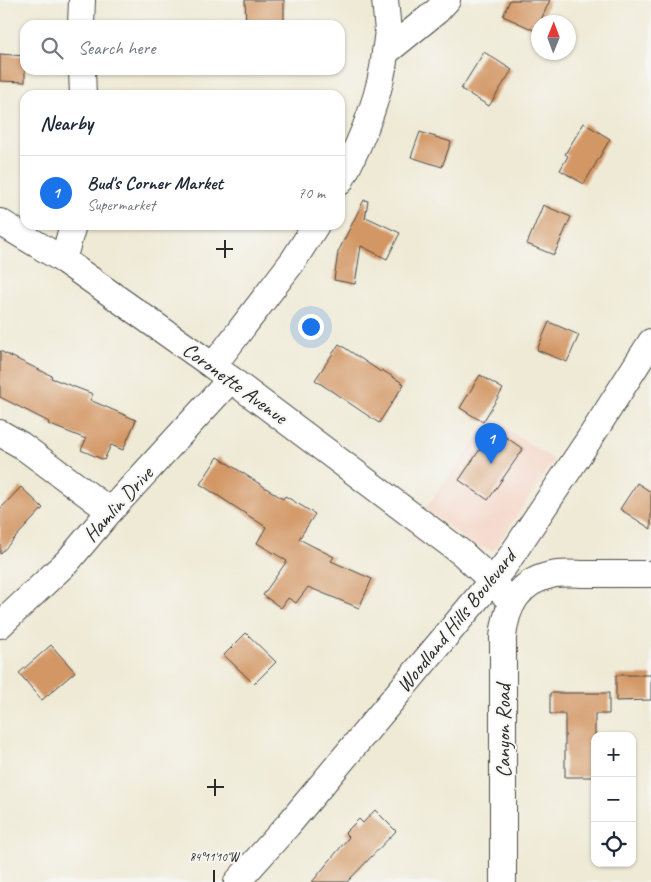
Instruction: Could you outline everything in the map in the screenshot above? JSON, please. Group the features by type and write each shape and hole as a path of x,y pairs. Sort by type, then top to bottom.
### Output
{"street":[{"path":"81,20 82,0"},
{"path":"345,171 372,109 384,71 388,31 385,0"},
{"path":"386,54 437,11 447,0"},
{"path":"82,75 83,90"},
{"name":"Coronette Avenue","path":"0,222 63,260 222,372 462,553 498,573 518,595"},
{"path":"63,260 72,230"},
{"name":"Hamlin Drive","path":"0,625 68,561 222,372 313,230"},
{"name":"Woodland Hills Boulevard","path":"237,882 288,825 498,573 590,438 651,342"},
{"path":"0,433 21,445 110,511"},
{"path":"498,573 651,574"},
{"path":"518,595 533,581 552,574"},
{"name":"Canyon Road","path":"503,882 503,636 504,621 518,595"}],"shaded area":[{"path":"491,419 554,460 494,550 474,546 425,509"}],"building":[{"path":"245,0 284,0 284,20 246,20"},
{"path":"510,0 550,0 543,15 531,15 531,29 503,16"},
{"path":"484,52 512,70 489,106 461,89"},
{"path":"0,54 20,56 20,75 25,75 25,82 0,81"},
{"path":"584,123 610,139 584,184 560,170 568,156 565,154"},
{"path":"420,132 451,142 442,167 411,157"},
{"path":"364,200 368,201 365,219 366,217 400,233 387,259 361,246 355,284 334,280 338,252"},
{"path":"543,205 571,217 554,255 527,244"},
{"path":"549,322 579,335 567,362 537,350"},
{"path":"339,344 381,372 382,370 404,384 379,423 315,380"},
{"path":"0,351 52,376 51,378 93,394 90,400 136,420 123,450 111,445 104,460 81,450 86,439 48,424 49,422 0,397"},
{"path":"480,375 503,389 483,422 460,408"},
{"path":"494,429 523,449 488,500 459,480"},
{"path":"218,457 283,499 285,496 315,514 299,539 334,557 331,561 372,579 359,608 308,587 296,603 288,598 281,608 263,595 287,561 257,543 266,527 200,484"},
{"path":"637,483 651,492 651,529 620,509"},
{"path":"21,487 43,508 0,554 0,509"},
{"path":"246,633 276,662 254,684 224,655"},
{"path":"51,645 75,672 42,700 19,673"},
{"path":"616,675 651,675 651,700 616,701"},
{"path":"550,693 609,693 609,714 595,714 595,732 591,732 591,777 565,777 565,714 550,714"},
{"path":"375,810 396,831 347,882 312,882 349,837 345,833 359,819 363,823"}],"place":[{"name":"Bud's Corner Market","path":"491,464"}]}
